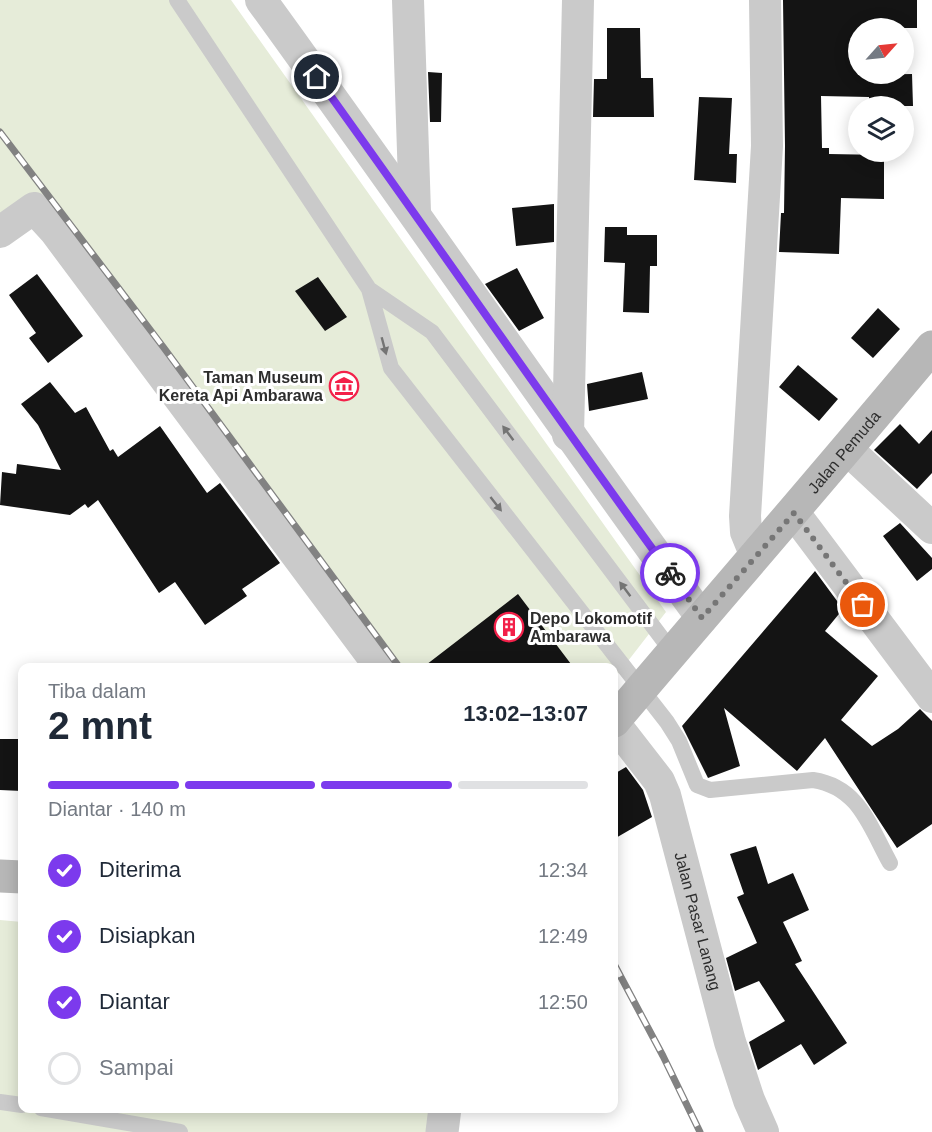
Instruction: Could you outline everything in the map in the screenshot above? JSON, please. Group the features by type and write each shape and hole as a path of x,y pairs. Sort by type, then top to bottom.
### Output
{"main road":[{"name":"Jalan Pemuda","path":"618,717 755,554 794,513 932,347"},
{"path":"0,876 18,877"}],"street":[{"path":"261,0 415,212 568,435 702,618"},
{"path":"408,0 415,212"},
{"path":"568,435 578,0"},
{"path":"755,554 746,532 745,516 767,146 765,0"},
{"path":"0,232 34,208 55,231 377,663"},
{"path":"847,449 932,528"},
{"path":"794,513 932,697"},
{"name":"Jalan Pasar Lanang","path":"618,727 659,781 666,795 729,1042 763,1132"},
{"path":"442,1132 444,1113"}],"lane":[{"path":"177,0 369,290 391,369 641,689 679,741 697,785 710,790 813,780 828,782 842,788 855,801 890,862"},
{"path":"369,290 432,332 673,653"},
{"path":"0,1101 18,1104"},
{"path":"70,1113 180,1132"}],"green space":[{"name":"Taman Museum Kereta Api Ambarawa","path":"0,0 231,0 666,612 618,674 618,663 391,663 38,195 0,223"},
{"path":"0,920 18,922 18,1113 430,1113 428,1132 0,1132"}],"building":[{"path":"783,0 917,0 917,28 914,28 914,18 848,18 848,84 912,84 913,96 821,96 822,148 829,148 829,154 848,154 848,162 884,162 884,199 841,198 839,254 779,252 781,213 784,213"},
{"path":"607,28 640,28 641,78 653,78 654,117 593,117 594,79 607,79"},
{"path":"428,72 442,73 441,122 430,122"},
{"path":"699,97 732,98 729,154 737,154 736,183 694,180"},
{"path":"554,204 554,242 516,246 512,208"},
{"path":"605,227 627,227 627,235 657,235 657,266 650,266 649,313 623,312 625,263 604,262"},
{"path":"517,268 544,318 519,331 485,284"},
{"path":"37,274 83,336 48,363 29,338 36,333 9,295"},
{"path":"318,277 347,317 325,331 295,291"},
{"path":"878,308 900,329 873,358 851,338"},
{"path":"798,365 838,399 819,421 779,387"},
{"path":"642,372 648,399 589,411 587,384"},
{"path":"50,382 75,413 86,407 110,451 113,449 118,457 160,426 207,493 220,483 280,563 242,589 247,596 205,625 175,582 159,593 98,500 88,508 85,504 70,515 0,505 2,472 16,474 17,464 61,470 38,425 21,404"},
{"path":"900,424 919,444 932,430 932,473 917,489 874,450"},
{"path":"900,523 932,558 932,569 917,581 883,536"},
{"path":"815,571 843,609 825,631 878,676 841,720 872,746 898,729 920,709 932,721 932,824 897,848 825,738 797,771 724,708 740,766 708,778 682,726"},
{"name":"Depo Lokomotif Ambarawa","path":"518,594 570,663 428,663"},
{"path":"0,739 18,739 18,791 0,790"},
{"path":"626,767 643,790 652,817 618,837 618,772"},
{"path":"756,846 768,884 793,873 809,910 783,922 802,961 795,964 847,1043 814,1065 801,1044 758,1070 749,1042 785,1021 759,981 735,991 726,958 757,943 737,897 744,894 730,854"}],"railway":[{"path":"0,132 164,348 396,663"},
{"path":"618,972 700,1132"}],"way so far":[{"path":"670,573 702,618 755,554 794,513 863,605"}],"place":[{"name":"Taman Museum Kereta Api Ambarawa","path":"344,386"},
{"name":"Depo Lokomotif Ambarawa","path":"509,627"}],"route":[{"path":"317,77 415,212 568,435 670,573"}]}
